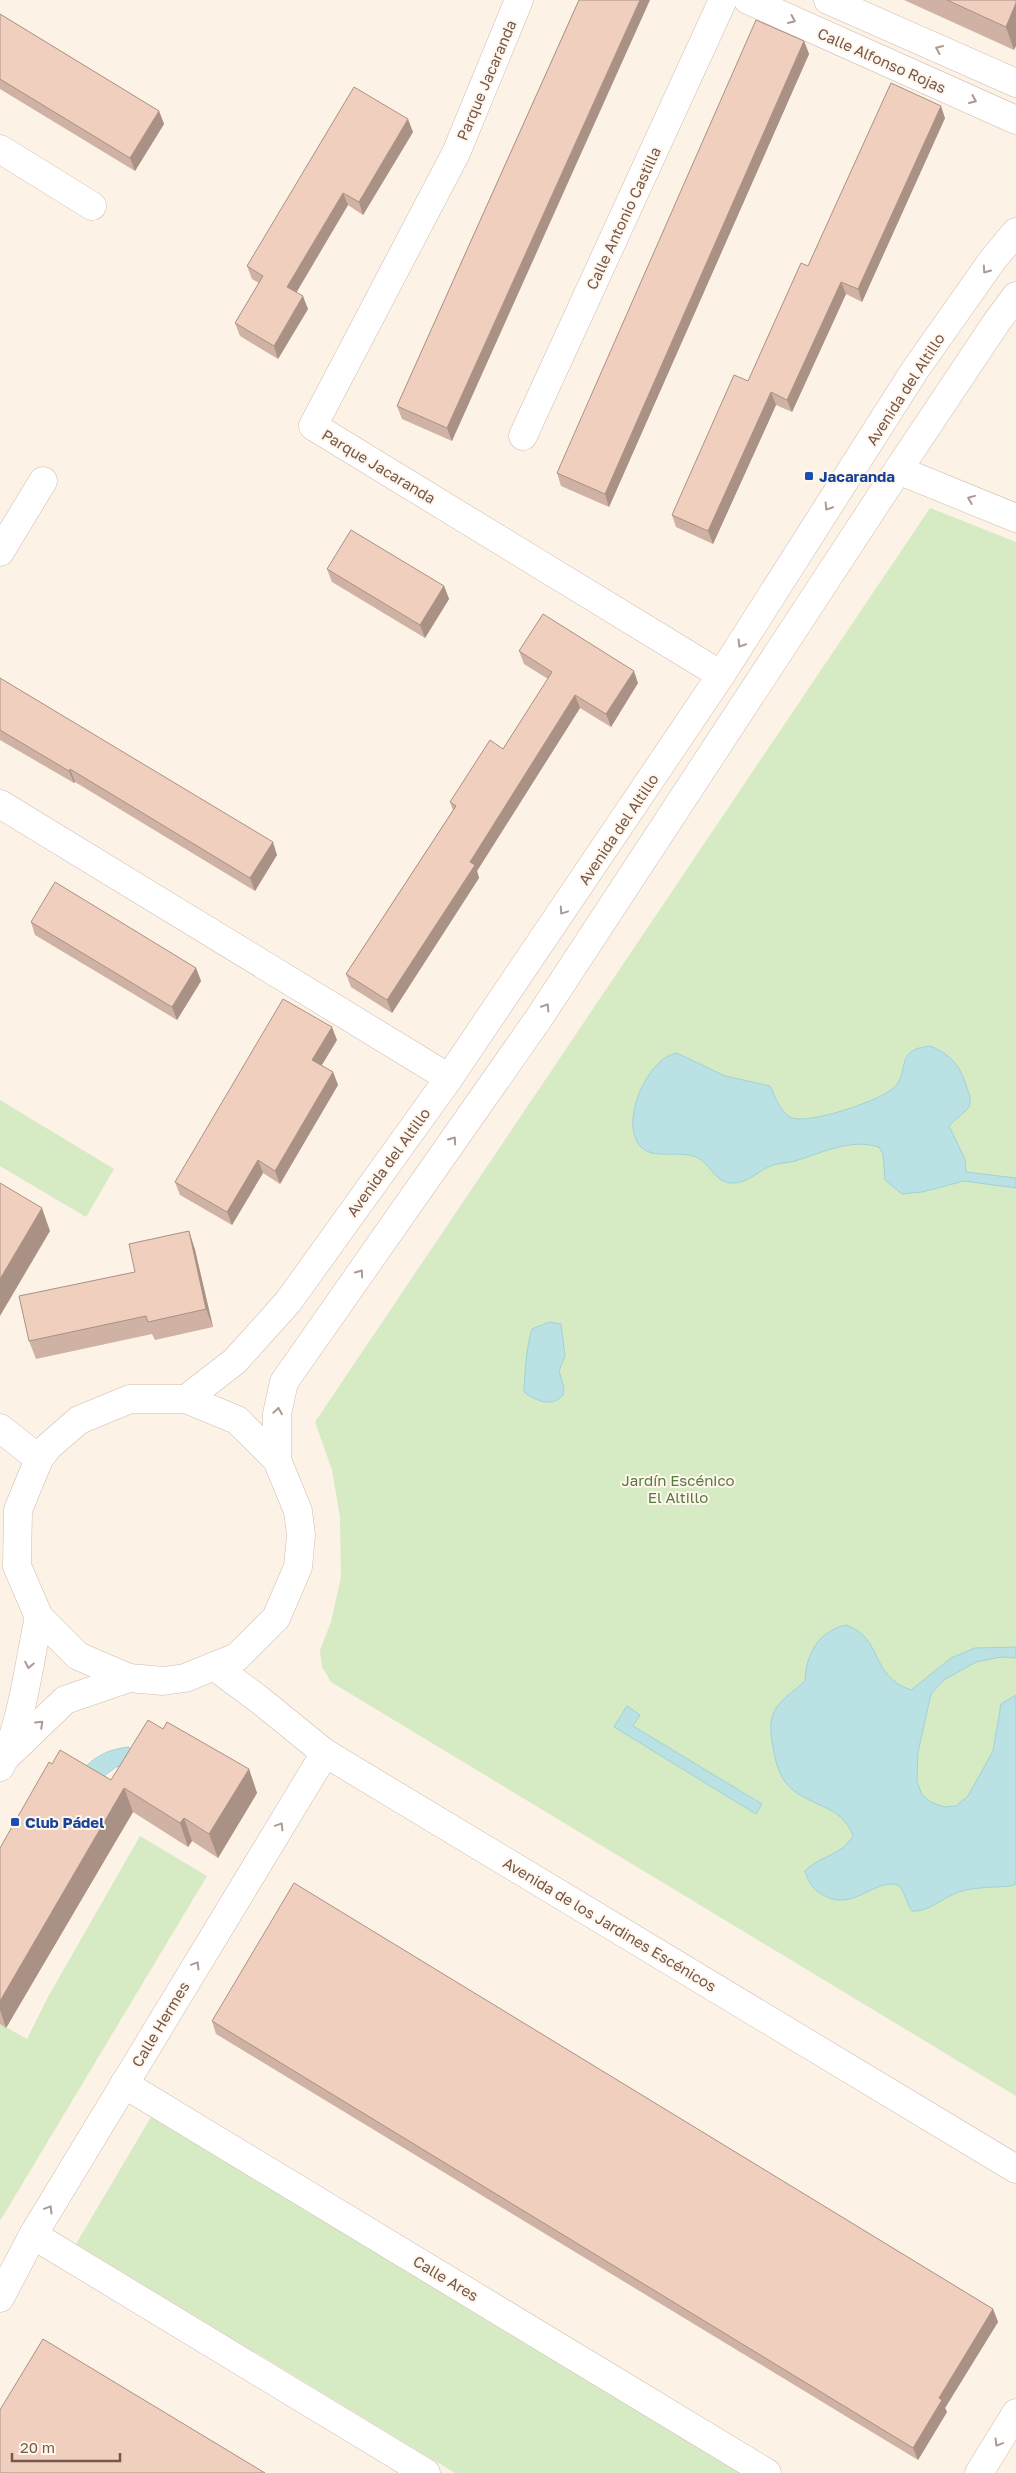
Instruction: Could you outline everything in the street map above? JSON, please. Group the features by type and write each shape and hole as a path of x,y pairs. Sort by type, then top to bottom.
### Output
{"street":[{"name":"Parque Jacaranda","path":"519,0 456,153 313,426 721,675"},
{"name":"Calle Antonio Castilla","path":"522,436 723,0"},
{"name":"Calle Alfonso Rojas","path":"748,0 1016,120"},
{"path":"828,0 1016,83"},
{"path":"0,149 92,206"},
{"name":"Avenida del Altillo","path":"186,1399 235,1361 288,1302 449,1078 721,675 915,370 994,258 1016,232"},
{"path":"277,1460 237,1420 186,1399 130,1399 79,1420 49,1446 39,1459 18,1510 17,1566 38,1618 78,1656 129,1678 163,1681 185,1678 237,1657 276,1618 298,1567 300,1535 298,1511 277,1460 276,1414 284,1382 539,1018 898,470 1016,296"},
{"path":"898,470 1016,518"},
{"path":"0,552 43,481"},
{"path":"0,804 449,1078"},
{"path":"0,1428 39,1459"},
{"path":"2,1763 20,1709 38,1618"},
{"name":"Avenida de los Jardines Escénicos","path":"214,1666 325,1753 1016,2168"},
{"path":"2,1763 65,1700 129,1678"},
{"name":"Calle Hermes","path":"0,2298 33,2235 325,1753"},
{"name":"Calle Ares","path":"124,2084 768,2473"},
{"path":"33,2235 426,2473"},
{"path":"979,2473 1016,2412"}],"green space":[{"name":"Jardín Escénico El Altillo","path":"930,508 1016,542 1016,2096 331,1682 322,1667 320,1650 331,1622 341,1577 340,1517 332,1470 315,1422"},
{"path":"0,1100 114,1169 86,1217 0,1166"},
{"path":"140,1836 207,1876 0,2221 0,2024 27,2039 48,1997"},
{"path":"151,2117 740,2473 455,2473 76,2244"}],"water":[{"path":"930,1046 949,1057 965,1080 969,1095 969,1107 949,1126 965,1159 966,1172 1016,1178 1016,1188 964,1181 922,1192 902,1194 885,1180 883,1154 879,1147 857,1144 773,1165 748,1179 732,1183 721,1180 696,1157 646,1151 641,1147 635,1136 633,1123 635,1108 647,1078 666,1057 677,1053 725,1076 770,1086 785,1113 792,1118 801,1119 842,1111 883,1095 897,1084 901,1077 906,1057 918,1048"},
{"path":"549,1322 561,1324 565,1356 559,1371 564,1388 563,1395 559,1399 544,1402 524,1392 525,1369 532,1329"},
{"path":"846,1625 858,1631 866,1639 888,1676 898,1684 911,1690 951,1658 975,1648 1016,1647 1016,1658 1001,1657 976,1662 944,1680 931,1694 918,1752 917,1781 922,1795 931,1802 944,1807 956,1806 968,1796 993,1751 1001,1704 1016,1695 1016,1884 966,1890 923,1910 912,1911 898,1885 881,1886 856,1897 837,1900 822,1895 815,1890 808,1880 805,1871 843,1848 853,1836 848,1825 841,1817 803,1797 786,1783 776,1761 771,1723 776,1708 805,1681 808,1661 821,1638 828,1632"},
{"path":"627,1706 640,1715 633,1726 762,1804 756,1814 614,1727"},
{"path":"129,1747 133,1764 116,1767 96,1782 80,1773 90,1762 102,1755"}],"building":[{"path":"579,0 640,0 447,428 397,406"},
{"path":"947,0 1016,0 1016,3 1006,27"},
{"path":"0,14 159,111 130,158 0,79"},
{"path":"756,20 804,41 605,494 557,473"},
{"path":"891,83 941,106 858,289 841,282 787,400 771,392 708,531 672,515 734,375 748,381 801,263 808,266"},
{"path":"354,87 408,119 359,202 343,193 287,287 303,296 274,346 235,323 263,276 247,266"},
{"path":"351,530 444,586 420,625 327,569"},
{"path":"543,614 634,671 606,714 575,695 470,862 475,865 387,1000 346,974 456,806 450,802 490,740 503,749 552,672 519,651"},
{"path":"0,678 273,842 250,878 70,769 69,771 0,730"},
{"path":"55,882 196,968 172,1007 31,922"},
{"path":"283,999 332,1027 312,1060 333,1072 275,1171 258,1160 227,1212 175,1182"},
{"path":"0,1183 42,1208 0,1279"},
{"path":"189,1231 206,1309 148,1322 146,1316 29,1341 19,1296 135,1272 129,1244"},
{"path":"148,1720 163,1729 167,1722 249,1769 209,1834 184,1818 180,1823 124,1788 0,2001 0,1848 49,1762 52,1764 60,1750 111,1780"},
{"path":"294,1883 993,2309 939,2398 942,2400 913,2448 212,2021"},
{"path":"43,2339 265,2473 0,2473 0,2410"}],"place":[{"name":"Jacaranda","path":"809,476"},
{"name":"Club Pádel","path":"15,1822"}]}
